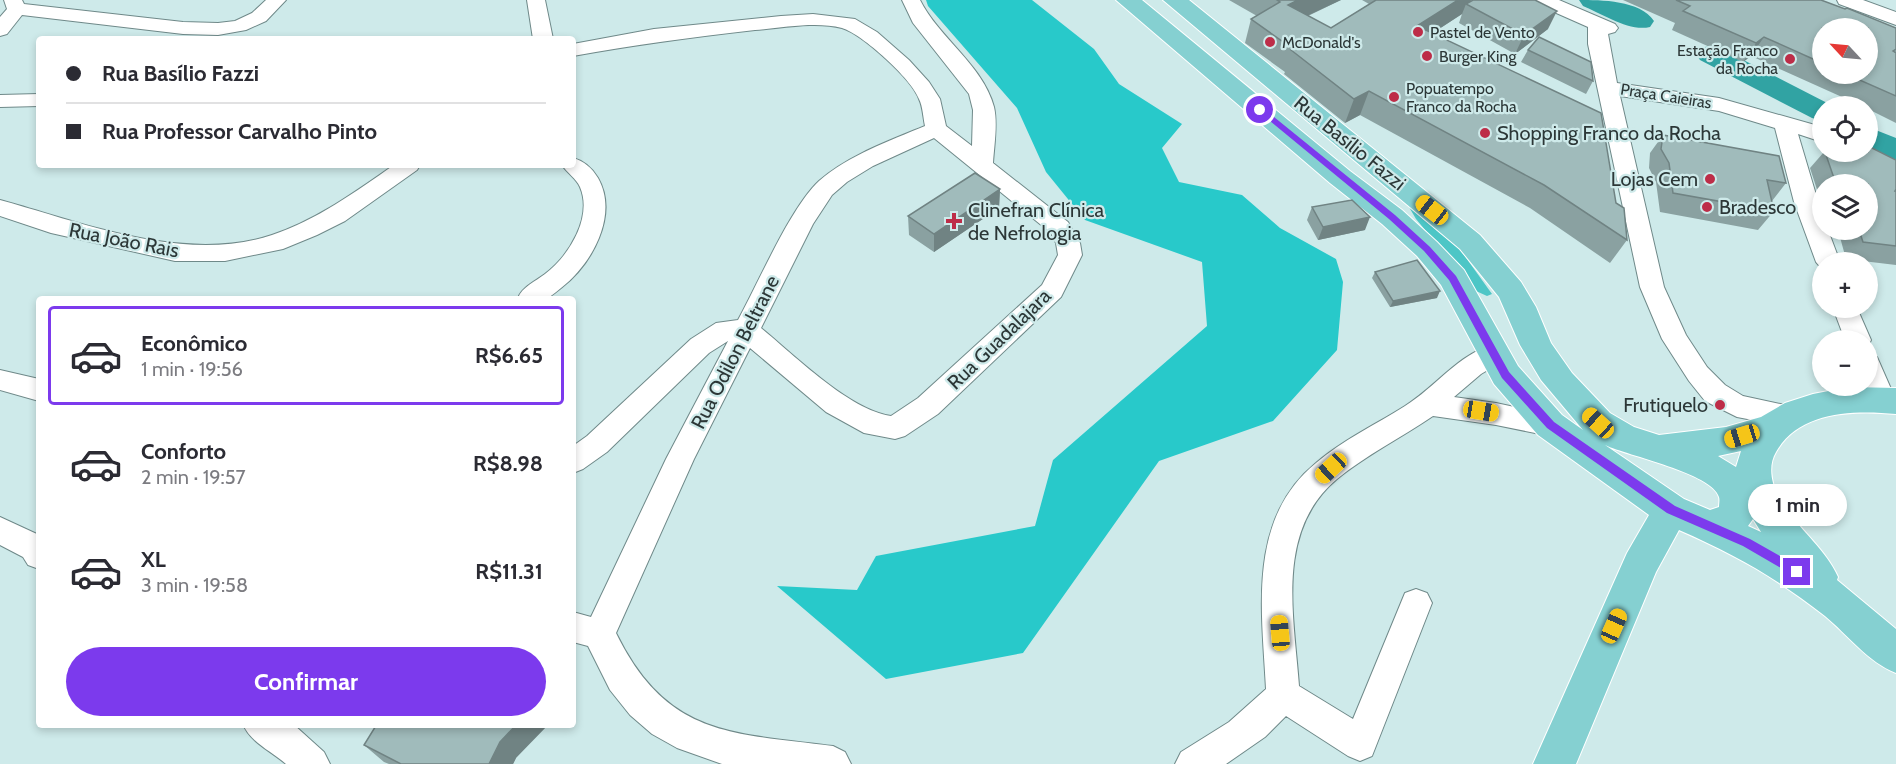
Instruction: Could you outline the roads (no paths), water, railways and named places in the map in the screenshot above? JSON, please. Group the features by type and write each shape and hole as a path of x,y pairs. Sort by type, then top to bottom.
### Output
{"main road":[{"name":"Rua Basílio Fazzi","path":"1175,0 1455,229 1506,284 1539,349 1585,412 1623,438 1717,472 1736,488 1739,507 1737,514 1725,523 1712,526"},
{"name":"Rua Basílio Fazzi","path":"1134,2 1340,177 1392,217 1427,249 1453,278 1506,375 1550,425 1671,510 1712,526 1786,565 1840,605"},
{"path":"1837,5 1892,31"},
{"path":"1477,320 1495,325 1507,325 1524,316"},
{"path":"1494,354 1515,347 1539,349"},
{"path":"1654,448 1726,441 1843,400 1889,400"},
{"path":"1781,421 1757,452 1754,476 1759,495 1779,526 1840,605 1896,654"},
{"path":"1554,764 1640,566 1671,510"}],"street":[{"path":"0,30 15,4 183,28 218,29 239,26 258,17 277,0"},
{"path":"536,0 542,36"},
{"path":"911,0 920,19 972,82 979,94 984,110 982,166"},
{"name":"Praça Caieiras","path":"1543,0 1603,26 1598,44 1610,88 1742,108 1785,124 1812,129"},
{"path":"576,49 654,36 771,23 813,20 839,22 856,27 902,64 922,86 930,99 936,129"},
{"path":"1610,88 1652,287 1675,339 1707,386 1720,397 1781,421"},
{"path":"0,101 36,100"},
{"path":"1785,124 1806,202 1824,252"},
{"name":"Rua Guadalajara","path":"746,330 836,404 865,421 895,428 928,406 1052,291 1070,255 1068,243 1060,228 936,129"},
{"name":"Rua Odilon Beltrane","path":"586,630 680,459 801,224 829,185 880,154 936,129"},
{"name":"Rua João Rais","path":"0,208 51,225 175,253 225,253 275,243 309,229 337,215 405,168"},
{"path":"533,296 563,272 582,246 593,224 595,204 590,180 576,168"},
{"path":"576,459 597,444 700,346 725,330 746,330"},
{"path":"1193,764 1226,745 1265,716 1283,695 1277,597 1281,549 1290,515 1303,493 1331,468 1430,405 1455,378 1479,360 1494,354"},
{"path":"0,380 36,389"},
{"path":"1878,381 1889,400"},
{"path":"1430,405 1496,414 1550,425"},
{"path":"0,530 36,549"},
{"path":"1283,695 1360,744 1416,603"},
{"path":"586,630 642,704 665,724 686,736 728,748 833,764"},
{"path":"266,728 281,737 312,764"}],"waterway":[{"path":"1592,0 1641,21"},
{"path":"1710,54 1812,107"},
{"path":"1878,141 1896,151"}],"place":[{"name":"Pastel de Vento","path":"1418,32"},
{"name":"McDonald's","path":"1270,42"},
{"name":"Burger King","path":"1427,56"},
{"name":"Estação Franco da Rocha","path":"1790,59"},
{"name":"Popuatempo Franco da Rocha","path":"1394,97"},
{"name":"Shopping Franco da Rocha","path":"1485,133"},
{"name":"Lojas Cem","path":"1710,179"},
{"name":"Bradesco","path":"1707,207"},
{"name":"Clinefran Clínica de Nefrologia","path":"954,221"},
{"name":"Frutiquelo","path":"1720,405"}]}
